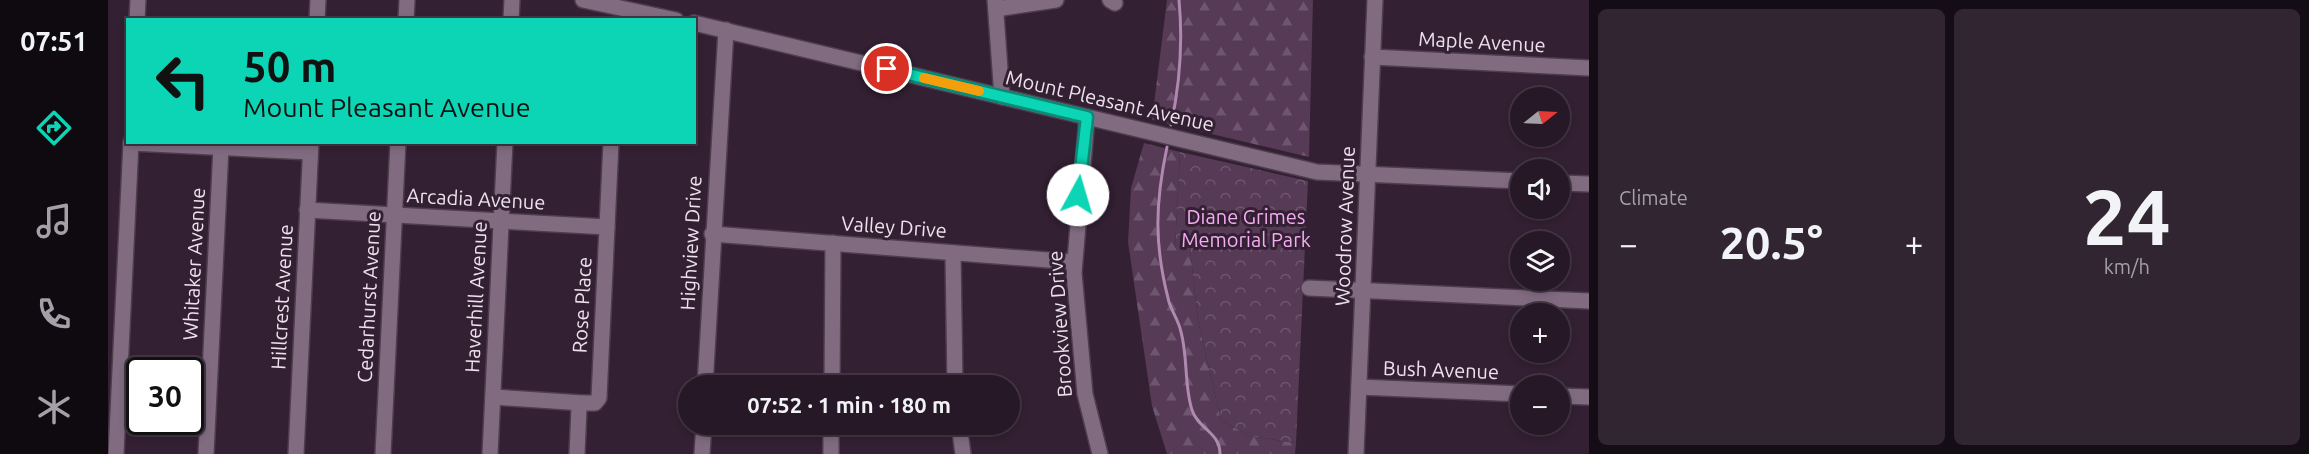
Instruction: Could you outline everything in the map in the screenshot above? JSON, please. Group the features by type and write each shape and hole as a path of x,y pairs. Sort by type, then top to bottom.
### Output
{"street":[{"path":"137,18 138,0"},
{"path":"317,18 318,0"},
{"path":"406,18 407,0"},
{"path":"511,18 512,0"},
{"path":"583,0 666,18"},
{"path":"1002,97 995,4 1056,0"},
{"name":"Woodrow Avenue","path":"1356,454 1375,0"},
{"name":"Mount Pleasant Avenue","path":"696,24 1298,168 1368,175 1510,181"},
{"name":"Highview Drive","path":"706,375 712,234 726,30"},
{"name":"Maple Avenue","path":"1372,57 1589,68"},
{"name":"Brookview Drive","path":"1087,117 1074,262 1085,394 1100,454"},
{"path":"116,454 113,422 114,382 131,144"},
{"path":"154,144 310,147"},
{"name":"Cedarhurst Avenue","path":"383,454 398,144"},
{"name":"Haverhill Avenue","path":"490,454 505,144"},
{"name":"Rose Place","path":"583,403 596,403 599,398 611,144"},
{"name":"Whitaker Avenue","path":"206,454 221,147"},
{"name":"Hillcrest Avenue","path":"296,454 310,147"},
{"path":"1570,183 1589,184"},
{"name":"Arcadia Avenue","path":"308,210 607,227"},
{"name":"Valley Drive","path":"712,234 1074,262"},
{"path":"831,375 833,243"},
{"path":"953,253 956,375"},
{"path":"1309,288 1589,301"},
{"name":"Bush Avenue","path":"1359,387 1510,394"},
{"path":"1570,396 1589,397"},
{"path":"493,397 583,403 578,412 576,454"},
{"path":"702,454 703,435"},
{"path":"831,435 831,454"},
{"path":"960,435 963,454"}],"green space":[{"path":"1167,0 1313,0 1309,157 1152,120"},
{"path":"1144,143 1180,152 1175,248 1190,248 1198,321 1221,420 1250,436 1296,443 1295,454 1167,454 1152,406 1128,242 1131,188"},
{"name":"Diane Grimes Memorial Park","path":"1180,152 1308,181 1296,443 1250,436 1221,420 1198,321 1190,248 1175,248"}],"waterway":[{"path":"1171,125 1180,62 1179,0"},
{"path":"1167,147 1158,206 1159,243 1164,281 1169,302 1179,324 1185,351 1192,410 1199,422 1213,435 1220,454"}],"slow traffic":[{"path":"924,78 979,91"}],"route":[{"path":"887,69 1087,117 1078,195"}]}
